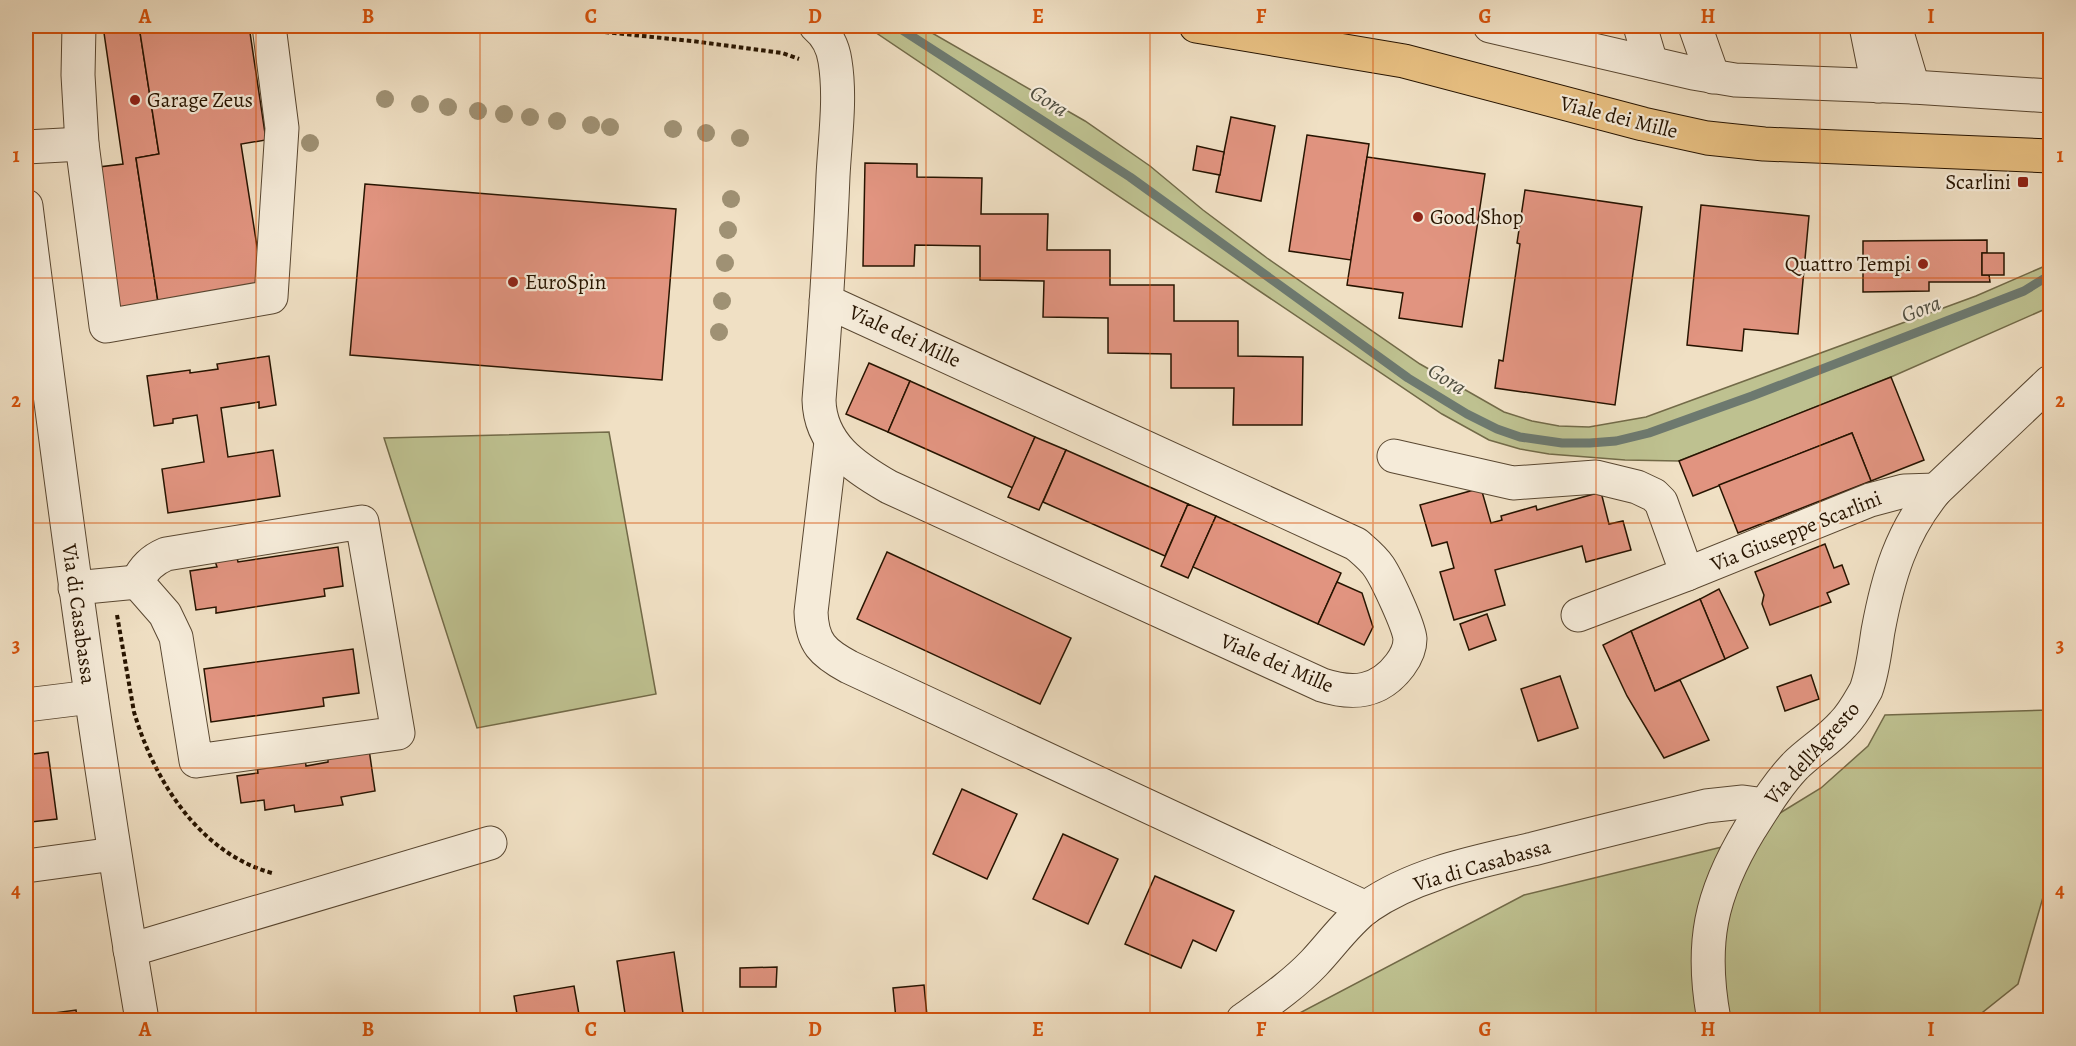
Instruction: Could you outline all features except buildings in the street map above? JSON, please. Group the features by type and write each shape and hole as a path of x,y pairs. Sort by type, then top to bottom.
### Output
{"main road":[{"name":"Viale dei Mille","path":"1196,26 1395,60 1643,124 1707,138 1764,144 2050,156"}],"street":[{"path":"79,26 78,66 82,144 106,326 271,297 282,128 269,26"},
{"name":"Viale dei Mille","path":"816,26 824,33 832,49 837,83 819,410 831,442 857,467 889,487 1322,685 1348,691 1367,689 1392,675 1407,655 1409,636 1389,585 1379,566 1356,544 826,301"},
{"path":"1640,26 1652,63"},
{"path":"1695,26 1713,77"},
{"path":"1866,26 1878,86"},
{"path":"1895,26 1913,87"},
{"path":"1507,27 1652,63 1735,80 1913,87 2050,96"},
{"path":"26,147 82,144"},
{"name":"Via di Casabassa","path":"26,206 75,588 114,854 142,1020"},
{"path":"1936,490 2050,382"},
{"path":"831,442 811,612 814,635 823,650 849,667 1366,908"},
{"path":"1394,456 1513,483 1596,477 1637,487 1654,495 1661,502 1687,574"},
{"name":"Via Giuseppe Scarlini","path":"1578,615 1882,496 1904,491 1936,490"},
{"name":"Via dell'Agresto","path":"1714,1020 1707,971 1708,936 1715,902 1728,869 1765,805 1797,764 1842,725 1866,690 1887,590 1898,554 1914,519 1936,490"},
{"path":"362,522 398,733 196,761 176,637 165,614 137,582 150,563 166,554 362,522"},
{"path":"75,588 137,582"},
{"path":"26,705 91,697"},
{"name":"Via di Casabassa","path":"1244,1020 1291,985 1313,964 1342,929 1366,908 1421,879 1469,864 1706,806 1743,802 1765,805"},
{"path":"130,950 490,843"},
{"path":"26,866 114,854"}],"path":[{"path":"545,26 692,40 782,53 795,56 803,64"}],"green space":[{"path":"866,26 920,26 1085,121 1150,166 1203,210 1267,258 1420,364 1504,412 1532,421 1559,426 1589,427 1646,417 1976,296 2045,266 2050,261 2050,307 1891,377 1679,461 1625,460 1549,454 1520,449 1489,440 1442,414"},
{"path":"609,432 656,694 477,728 384,438"},
{"path":"2050,710 2050,873 2018,984 1973,1020 1294,1020 1292,1017 1524,895 1726,846 1821,788 1868,746 1885,715"}],"waterway":[{"name":"Gora","path":"896,26 1130,177 1408,378 1467,414 1497,429 1520,437 1562,443 1590,443 1616,441 1649,433 1752,396 2024,291 2050,275"}],"place":[{"name":"Garage Zeus","path":"135,100"},
{"name":"Scarlini","path":"2023,182"},
{"name":"Good Shop","path":"1418,217"},
{"name":"Quattro Tempi","path":"1923,264"},
{"name":"EuroSpin","path":"513,282"}]}
